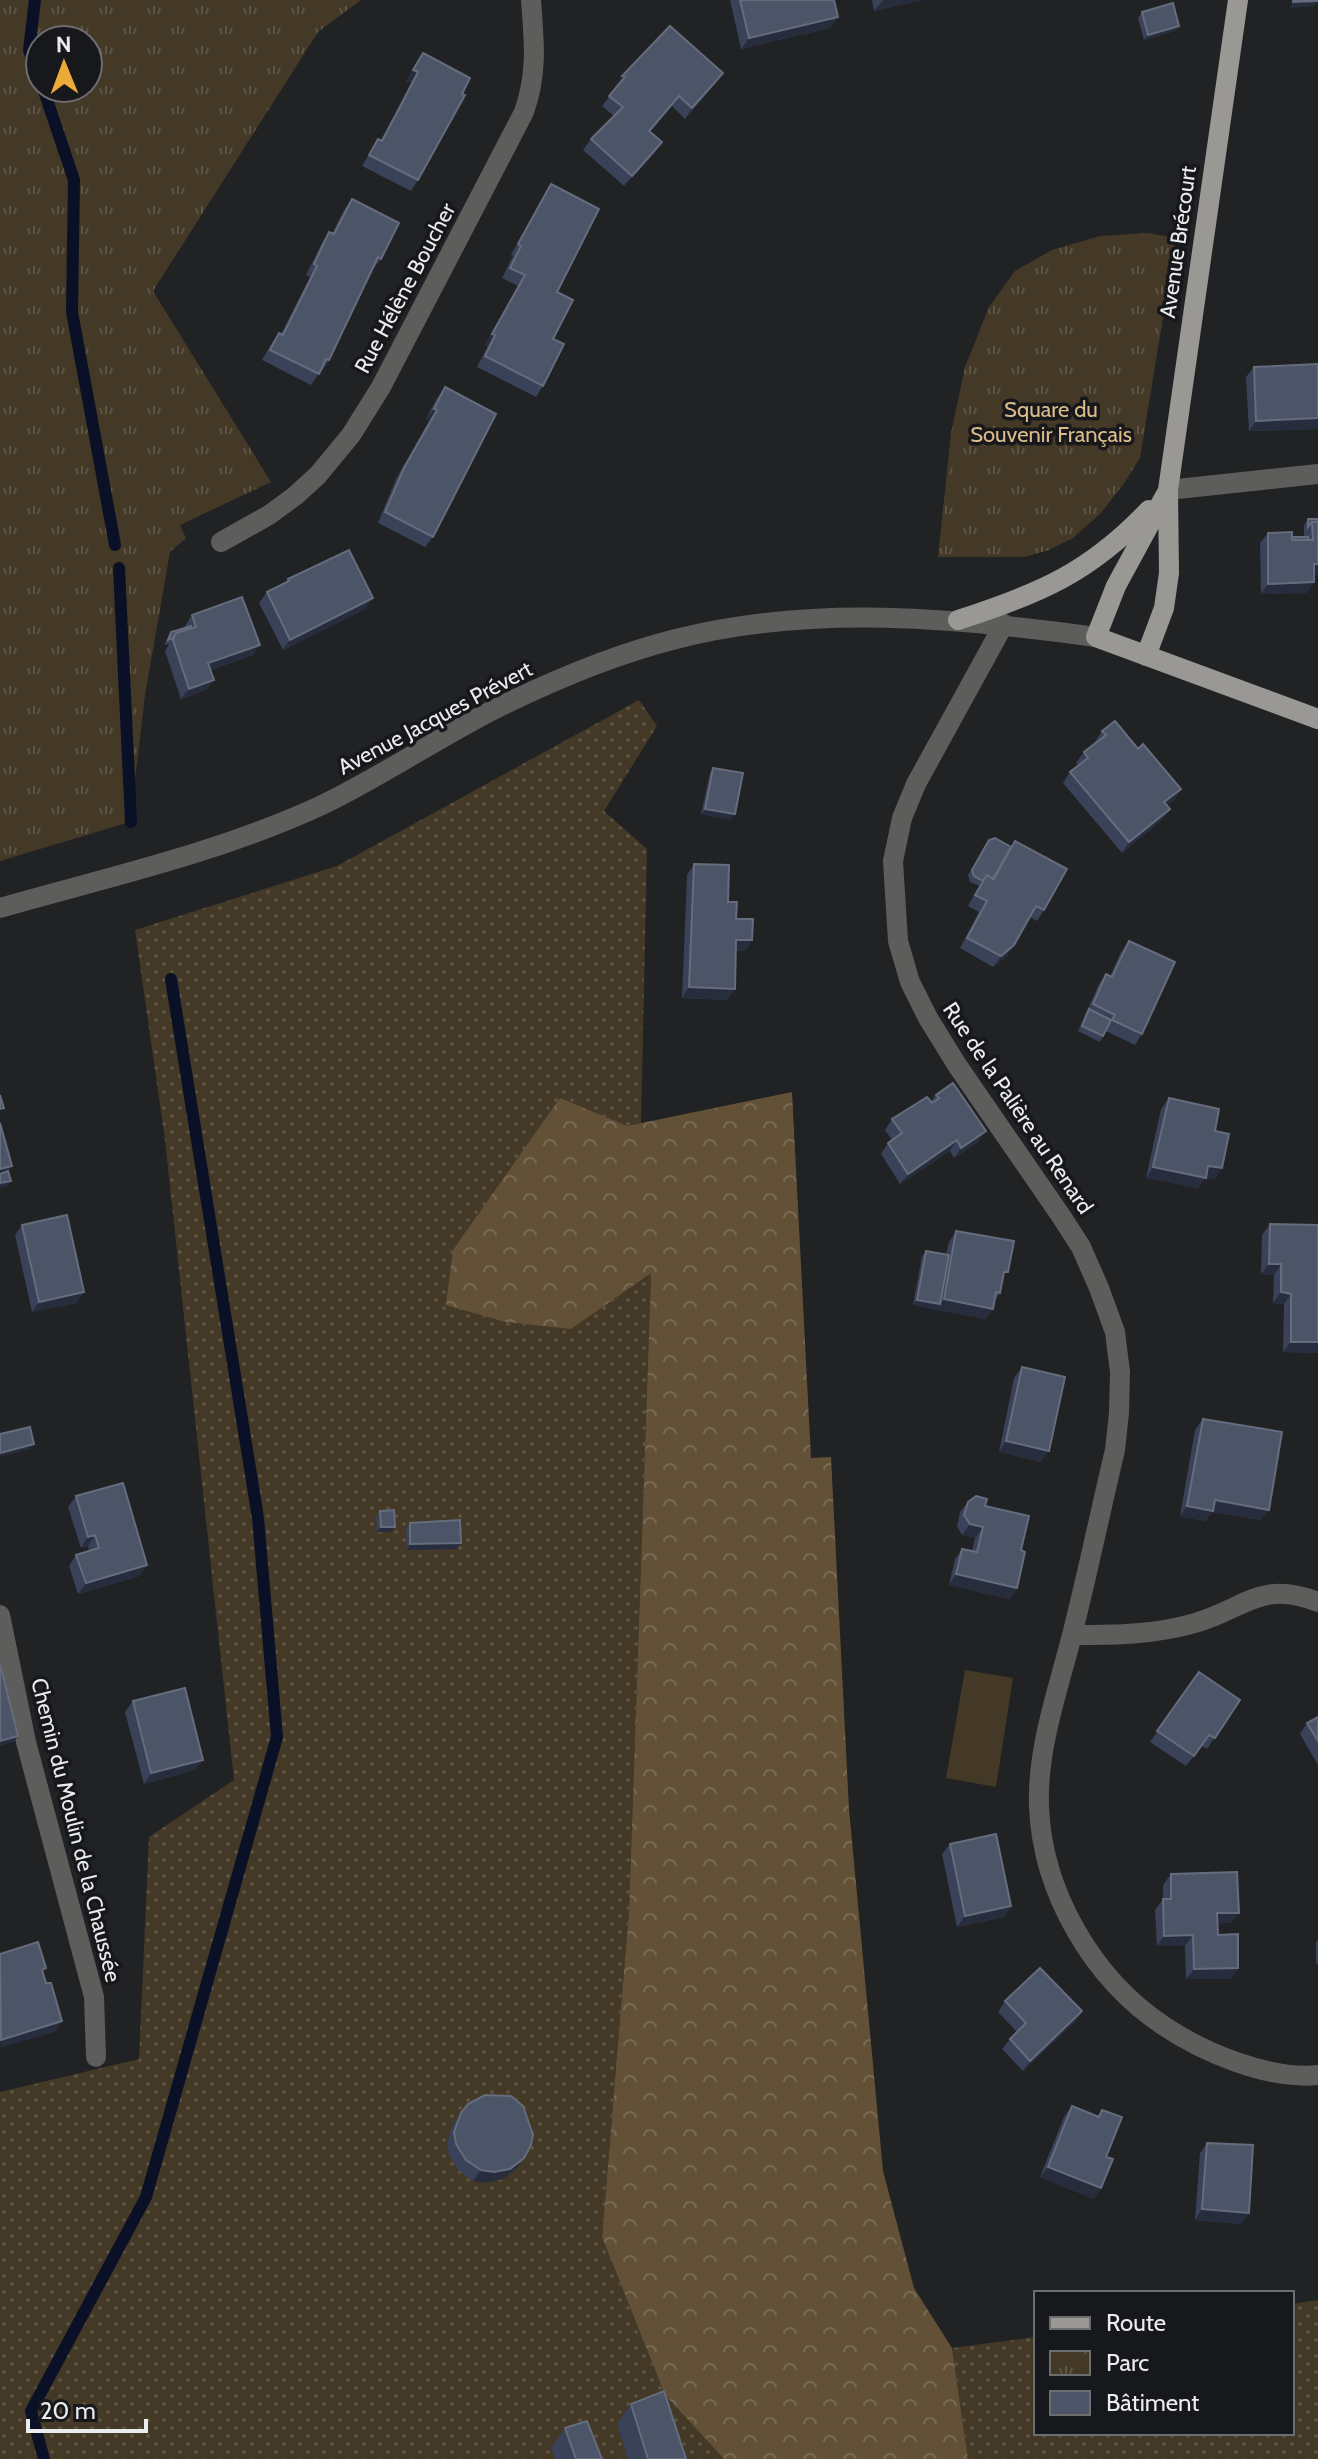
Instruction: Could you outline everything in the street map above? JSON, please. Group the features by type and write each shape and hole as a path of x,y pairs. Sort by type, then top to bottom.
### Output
{"main road":[{"name":"Avenue Brécourt","path":"1146,656 1164,608 1169,573 1168,490 1238,0"},
{"name":"Avenue Brécourt","path":"1096,637 1116,586 1168,490"},
{"path":"958,620 1009,604 1048,587 1090,563 1114,545 1168,490"},
{"name":"Avenue Jacques Prévert","path":"1096,637 1318,719"}],"street":[{"name":"Rue Hélène Boucher","path":"221,542 269,515 318,475 351,435 381,387 524,112 532,89 536,59 531,0"},
{"path":"1168,490 1318,474"},
{"name":"Avenue Jacques Prévert","path":"0,908 220,846 280,824 325,803 492,711 608,660 678,639 766,623 841,618 958,620 1096,637"},
{"name":"Rue de la Palière au Renard","path":"1004,624 916,784 893,861 898,941 910,982 928,1018 1081,1247 1115,1332 1120,1372 1115,1450 1052,1713 1042,1770 1039,1807 1052,1873 1084,1944 1104,1973 1132,2002 1189,2042 1265,2070 1318,2075"},
{"path":"1072,1635 1139,1635 1197,1623 1260,1595 1297,1594 1318,1602"},
{"name":"Chemin du Moulin de la Chaussée","path":"0,1615 26,1742 94,1997 96,2057"}],"green space":[{"path":"0,0 361,0 318,32 153,291 271,482 180,525 186,538 170,552 145,695 130,822 0,861"},
{"name":"Square du Souvenir Français","path":"1148,233 1176,238 1140,458 1125,482 1101,513 1073,538 1049,550 1025,557 938,557 951,433 965,367 989,307 1015,271 1052,250 1100,236"},
{"path":"639,700 657,726 604,811 647,849 641,1123 627,1126 651,1272 629,1911 602,2237 665,2395 724,2459 0,2459 0,2092 139,2059 149,1837 234,1780 165,1140 135,930 337,866"},
{"path":"792,1092 811,1458 831,1457 849,1809 883,2171 914,2288 952,2348 968,2459 724,2459 665,2395 602,2237 629,1911 651,1273 571,1329 505,1322 446,1305 453,1250 560,1098 627,1126"},
{"path":"965,1670 1013,1678 996,1787 946,1778"},
{"path":"1318,2300 1318,2459 968,2459 952,2348 1034,2337 1034,2435 1294,2435 1294,2304"}],"building":[{"path":"740,0 834,0 838,17 749,38"},
{"path":"1173,3 1179,26 1148,35 1142,12"},
{"path":"670,26 723,73 692,108 679,96 649,131 662,142 632,176 591,139 623,107 609,96 625,77 622,76"},
{"path":"423,53 470,78 462,94 465,95 418,180 369,155 378,139 382,141 400,107 418,72 413,70"},
{"path":"551,184 599,209 557,292 573,300 553,339 564,344 543,386 485,356 495,335 492,334 525,275 510,268 521,246 518,244"},
{"path":"352,199 399,223 381,259 378,257 329,360 326,359 319,374 270,350 279,333 283,335 317,266 314,264 329,232 334,234"},
{"path":"1318,364 1318,418 1256,421 1254,367"},
{"path":"445,387 496,414 433,537 385,512 404,468 437,410 434,409"},
{"path":"1312,522 1318,522 1318,564 1314,564 1314,582 1268,584 1268,533 1292,532 1292,540 1313,540"},
{"path":"1292,537 1308,537 1309,540 1292,540"},
{"path":"349,550 373,598 290,640 267,592"},
{"path":"242,597 260,645 208,663 214,680 189,689 173,640 176,633 196,627 192,615"},
{"path":"191,626 176,633 168,640 171,632"},
{"path":"1115,721 1138,749 1143,744 1181,789 1164,802 1170,809 1129,842 1070,772 1088,758 1084,752 1106,735 1102,731"},
{"path":"713,768 743,773 735,814 705,809"},
{"path":"995,838 1011,847 993,879 987,875 983,881 974,876 972,870 989,840"},
{"path":"1015,841 1067,869 1044,910 1036,906 1014,945 1001,956 967,938 987,901 975,895 987,875 994,879"},
{"path":"694,864 729,865 728,902 737,902 736,919 753,919 752,940 736,940 735,989 689,987"},
{"path":"1129,941 1175,962 1142,1034 1112,1020 1115,1015 1093,1004 1106,974 1112,977"},
{"path":"1089,1009 1111,1020 1103,1036 1082,1026"},
{"path":"953,1083 986,1131 961,1148 957,1140 908,1174 888,1143 902,1133 892,1119 927,1097 932,1103 939,1098 936,1095"},
{"path":"1169,1098 1219,1109 1215,1131 1229,1134 1222,1168 1208,1166 1206,1178 1153,1167"},
{"path":"0,1123 12,1166 0,1169"},
{"path":"8,1171 11,1181 0,1183 0,1174"},
{"path":"67,1215 84,1292 39,1302 22,1225"},
{"path":"1270,1224 1318,1225 1318,1342 1291,1342 1291,1294 1281,1292 1281,1264 1269,1264"},
{"path":"956,1231 1014,1241 1008,1272 1004,1272 993,1309 944,1299"},
{"path":"926,1251 949,1255 940,1304 917,1300"},
{"path":"1022,1367 1065,1377 1049,1451 1006,1441"},
{"path":"1203,1419 1282,1432 1269,1510 1215,1500 1213,1511 1187,1506"},
{"path":"30,1427 34,1444 0,1453 0,1434"},
{"path":"123,1483 147,1565 86,1583 76,1555 99,1548 95,1535 88,1537 76,1496"},
{"path":"976,1496 987,1499 985,1506 1029,1516 1017,1588 956,1574 962,1549 977,1552 983,1527 970,1524 964,1515 968,1502"},
{"path":"394,1510 395,1527 381,1527 380,1511"},
{"path":"460,1520 461,1543 410,1544 410,1523"},
{"path":"0,1664 18,1736 0,1741"},
{"path":"1199,1672 1240,1700 1215,1738 1209,1735 1194,1756 1157,1731"},
{"path":"185,1688 203,1760 151,1773 133,1701"},
{"path":"1318,1717 1318,1741 1307,1723"},
{"path":"996,1834 1011,1906 965,1916 950,1844"},
{"path":"1237,1872 1239,1913 1217,1913 1218,1935 1238,1934 1238,1968 1194,1969 1193,1935 1164,1936 1163,1899 1171,1899 1171,1874"},
{"path":"38,1942 46,1968 42,1970 46,1983 51,1983 62,2021 1,2040 0,1954"},
{"path":"1040,1968 1082,2011 1030,2061 1010,2039 1026,2023 1005,2001"},
{"path":"485,2095 511,2096 523,2106 533,2135 524,2158 510,2169 494,2172 481,2170 466,2160 456,2144 454,2132 461,2113 468,2104"},
{"path":"1072,2106 1099,2117 1102,2110 1122,2117 1106,2157 1113,2159 1101,2188 1048,2167"},
{"path":"1207,2143 1253,2145 1249,2213 1202,2209"},
{"path":"664,2391 686,2459 648,2459 631,2404"},
{"path":"587,2421 602,2459 576,2459 565,2428"}],"waterway":[{"path":"32,24 35,0"},
{"path":"48,104 74,180 72,312 115,545"},
{"path":"119,568 131,822"},
{"path":"44,2459 31,2411 146,2197 277,1737 258,1518 171,979"}]}
